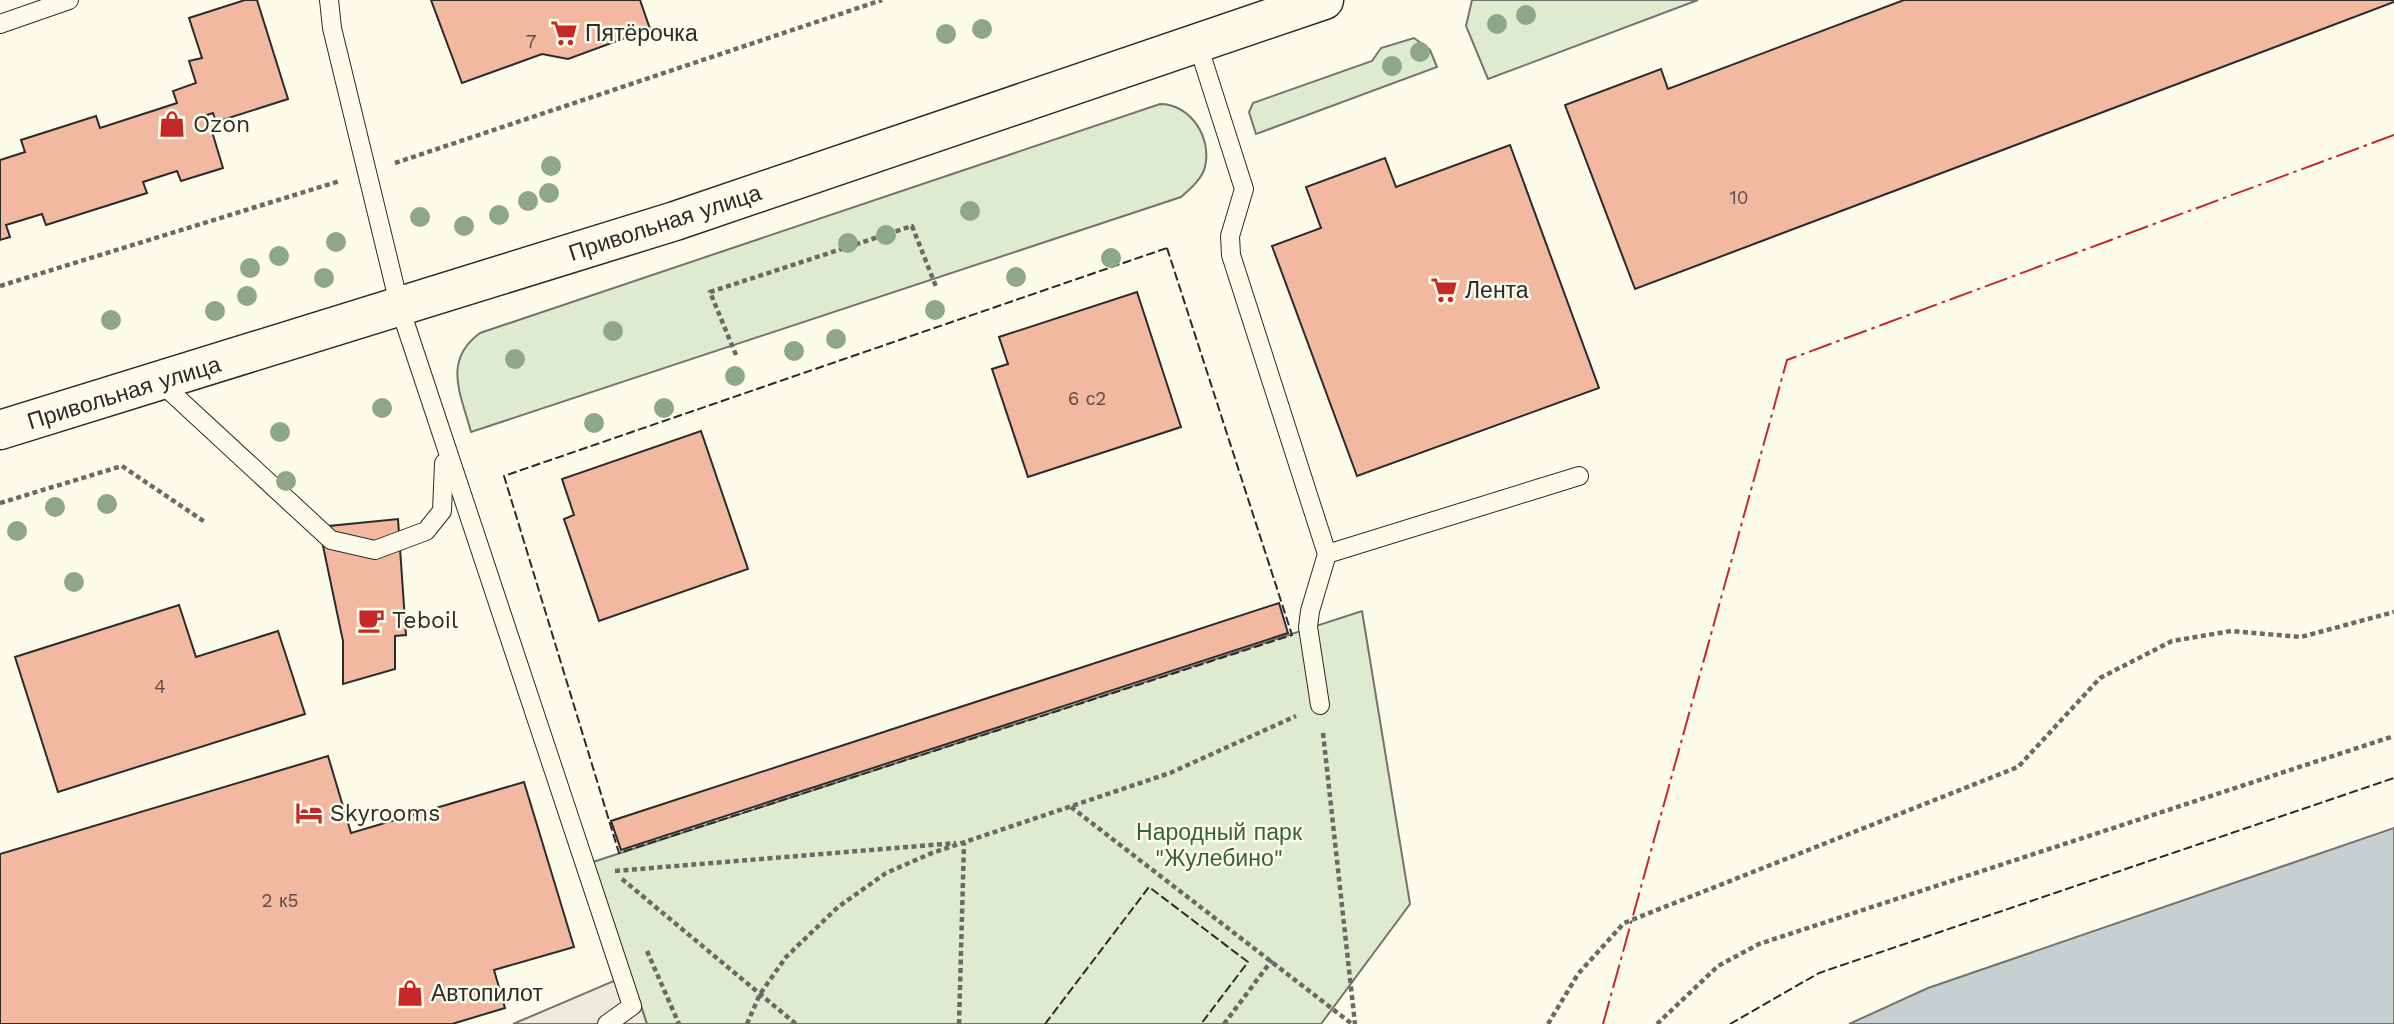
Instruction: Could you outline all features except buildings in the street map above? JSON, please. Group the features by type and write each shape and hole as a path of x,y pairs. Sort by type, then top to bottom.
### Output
{"main road":[{"name":"Привольная улица","path":"0,430 675,221 1324,0"}],"lane":[{"path":"0,24 69,0"},
{"path":"328,0 331,28 369,172 400,308 444,450 632,1006 607,1024"},
{"path":"1198,45 1244,189 1230,236 1231,255 1327,554 1308,627 1320,705"},
{"path":"160,382 331,540 375,550 426,531 442,511 444,450"},
{"path":"1327,554 1579,476"}],"path":[{"path":"0,286 369,172 882,0"},
{"path":"736,355 710,292 912,226 937,289"},
{"path":"0,503 122,466 205,522"},
{"path":"1548,1024 1578,974 1624,923 2018,767 2099,678 2172,641 2231,631 2301,637 2394,612"},
{"path":"747,1024 760,994 786,957 838,907 886,873 964,842 1170,773 1320,705 1353,1024"},
{"path":"1657,1024 1718,966 1759,944 2394,736"},
{"path":"1070,806 1353,1024"},
{"path":"796,1024 614,872 964,842"},
{"path":"959,1024 964,842"},
{"path":"1224,1024 1272,960"}],"green space":[{"path":"1472,0 1698,0 1488,79 1466,26"},
{"path":"1414,38 1430,50 1437,67 1256,134 1249,112 1253,103 1372,61 1381,48"},
{"path":"1160,104 1181,110 1190,116 1202,134 1205,145 1205,167 1201,176 1181,197 471,432 459,391 458,367 468,344 480,333"},
{"name":"Народный парк \"Жулебино\"","path":"1362,611 1410,904 1321,1024 647,1024 593,862"}],"shaded area":[{"path":"2394,828 2394,1024 1849,1024 1928,988"},
{"path":"630,974 647,1024 513,1024"}],"fence":[{"path":"1167,248 1292,635 619,853 504,476 1167,248"},
{"path":"1730,1024 1819,973 2394,778"},
{"path":"1045,1024 1149,887 1248,962 1201,1024"}],"power":[{"path":"1603,1024 1787,360 2394,135"}],"place":[{"name":"Пятёрочка","path":"564,33"},
{"name":"Ozon","path":"172,124"},
{"name":"Лента","path":"1444,290"},
{"name":"Teboil","path":"371,620"},
{"name":"Skyrooms","path":"309,813"},
{"name":"Автопилот","path":"410,993"}]}
